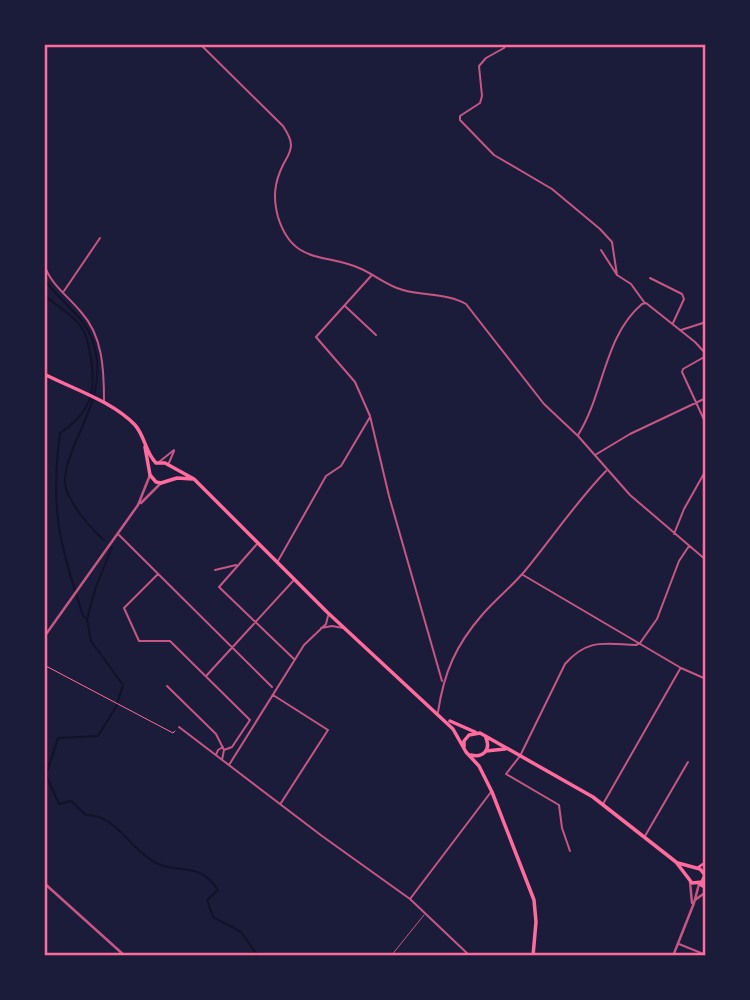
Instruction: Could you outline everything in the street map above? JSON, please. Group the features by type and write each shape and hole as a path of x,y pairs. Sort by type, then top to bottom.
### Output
{"main road":[{"path":"44,374 99,401 135,425 142,436 150,473 156,482 162,483 177,478 194,479"},
{"path":"145,445 158,462 194,479 327,612 453,729 492,792 535,906 533,956"},
{"path":"150,473 158,462"},
{"path":"167,481 171,474 169,466"},
{"path":"438,713 458,726 480,733 602,804 645,836 676,862 689,879 706,890"},
{"path":"465,749 464,741 469,735 480,733"},
{"path":"482,772 481,764 488,746 486,738"},
{"path":"469,755 477,757 501,748 514,752"},
{"path":"676,862 696,868 705,875 699,884"},
{"path":"689,879 690,871 706,862"}],"street":[{"path":"200,44 283,126 288,135 290,152 279,174 274,201 279,220 299,250 316,258 346,264 404,290 455,298 466,304 544,404 578,436 607,470 674,534 706,560"},
{"path":"506,44 504,48 485,58 479,66 482,96 480,103 460,116 460,120 494,155 552,189 600,229 612,242 617,275"},
{"path":"63,292 100,238"},
{"path":"601,250 617,275 631,284 644,303 680,330 706,355 682,372 706,424"},
{"path":"44,264 49,277 94,328 101,357 104,404"},
{"path":"373,275 316,337 355,382 370,415 389,496 442,681"},
{"path":"650,278 682,294 684,299 672,324"},
{"path":"578,436 589,415 620,329 644,303"},
{"path":"345,305 376,335"},
{"path":"680,330 706,322"},
{"path":"593,455 706,398"},
{"path":"277,562 326,476 341,466 370,415"},
{"path":"158,462 174,450 169,466"},
{"path":"438,713 442,681 461,642 483,614 522,574 586,491 607,470"},
{"path":"674,534 684,509 706,470"},
{"path":"138,505 150,473"},
{"path":"44,637 138,505 162,483"},
{"path":"117,533 272,687"},
{"path":"258,542 219,585 295,660"},
{"path":"570,851 562,828 559,805 506,774 520,756 565,664 586,646 595,643 640,643 657,619 679,561 689,546"},
{"path":"215,570 237,565"},
{"path":"158,574 124,608 139,641 170,641 250,720 232,747 223,748 216,753 216,757"},
{"path":"522,574 681,668 706,679"},
{"path":"206,676 294,579"},
{"path":"326,624 327,612"},
{"path":"229,766 308,641 326,624 335,622 342,625"},
{"path":"320,629 332,626 346,629"},
{"path":"602,804 681,668"},
{"path":"167,686 216,734 223,748 222,761"},
{"path":"273,695 328,730 281,804"},
{"path":"179,727 410,899 470,956"},
{"path":"645,836 688,762"},
{"path":"410,899 492,792"},
{"path":"689,879 692,906"},
{"path":"673,956 699,884"},
{"path":"45,885 125,956"},
{"path":"695,900 706,890"},
{"path":"678,944 706,955"}],"lane":[{"path":"391,956 402,939 426,913"}],"path":[{"path":"44,665 173,733 179,727"}],"waterway":[{"path":"45,280 80,319 95,349 97,374 94,396 68,462 65,483 75,506 104,540"},
{"path":"44,295 81,326 89,349 93,378 90,399 79,417 60,433 56,476 58,519 67,564 83,616 87,619 91,641 123,685 116,707 98,736 58,738 46,775 59,804 71,801 86,815 106,820 156,863 196,871 211,881 218,890 207,900 213,917 241,932 258,956"},
{"path":"87,619 112,547"}]}
